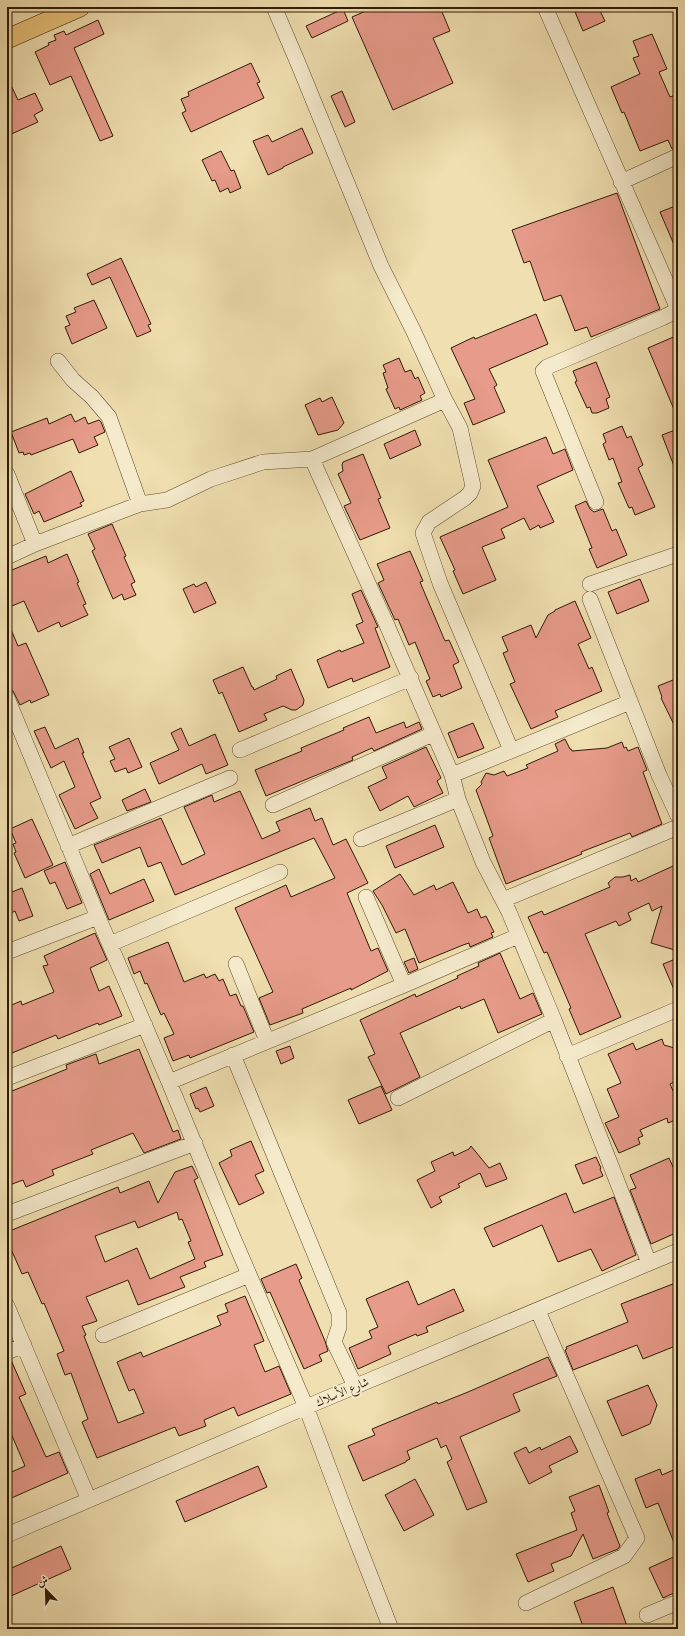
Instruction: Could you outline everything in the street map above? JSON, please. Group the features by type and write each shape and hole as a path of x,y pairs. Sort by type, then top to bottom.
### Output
{"main road":[{"path":"7,39 80,7"}],"street":[{"path":"274,7 381,266 413,330 445,400 460,428 472,486 470,493 429,522 423,533 440,583 511,750"},
{"path":"545,7 678,309 662,318 548,367 543,371 596,502"},
{"path":"621,182 678,156"},
{"path":"58,361 73,380 92,397 109,417 140,504"},
{"path":"7,557 35,544 140,504 167,500 210,479 263,462 312,459 445,400"},
{"path":"312,459 411,678 433,734 452,775 458,798 483,862 503,900 554,1020 649,1263"},
{"path":"7,474 35,544"},
{"path":"590,584 678,554"},
{"path":"590,599 659,775 678,816"},
{"path":"240,750 411,678"},
{"path":"7,698 68,846 306,1407 391,1629"},
{"path":"452,775 630,702"},
{"path":"274,805 433,734"},
{"path":"68,846 230,778"},
{"path":"361,839 458,798"},
{"path":"503,900 678,827"},
{"path":"110,944 280,872"},
{"path":"366,897 404,985"},
{"path":"7,952 98,917"},
{"path":"169,1082 404,985 518,936"},
{"path":"236,964 267,1041"},
{"path":"567,1056 678,1009"},
{"path":"398,1098 554,1020"},
{"path":"7,1078 145,1025"},
{"path":"234,1055 339,1313 339,1327 334,1342 355,1386"},
{"path":"7,1214 195,1143"},
{"name":"شارع الأسلاك","path":"7,1535 355,1386 538,1311 678,1251"},
{"path":"103,1334 249,1275"},
{"path":"7,1306 89,1500"},
{"path":"526,1602 624,1556 637,1538 538,1311"},
{"path":"7,1352 24,1345"},
{"path":"646,1615 678,1602"}],"building":[{"path":"375,7 440,7 450,31 433,38 453,83 393,110 352,17"},
{"path":"573,7 598,7 605,21 583,31"},
{"path":"343,9 348,21 312,38 306,26"},
{"path":"98,20 104,34 74,48 113,136 100,141 71,76 50,85 35,52 49,45 48,43 56,40 54,35 64,31 66,35"},
{"path":"652,34 667,69 659,72 670,97 678,94 678,147 672,149 668,140 640,151 624,112 622,113 611,87 640,74 633,58 639,56 633,41"},
{"path":"251,63 260,82 257,83 264,98 191,132 182,113 186,111 181,99 189,96 188,92"},
{"path":"7,77 18,100 35,93 43,110 34,115 38,122 7,136"},
{"path":"342,91 355,122 345,127 331,96"},
{"path":"302,128 313,153 268,175 253,141 268,135 272,142"},
{"path":"221,151 231,171 234,170 241,188 230,193 228,188 220,192 215,180 212,181 202,160"},
{"path":"617,193 660,309 591,337 587,327 575,331 561,295 544,301 530,261 524,263 512,230"},
{"path":"678,205 678,254 660,212"},
{"path":"121,258 151,324 148,325 151,331 137,337 110,277 92,285 87,274"},
{"path":"94,300 107,328 72,344 65,327 70,325 66,316 76,312 74,308"},
{"path":"536,314 548,344 489,369 497,385 494,387 505,412 473,425 464,403 475,399 451,348 474,337 475,339"},
{"path":"678,335 678,419 648,348"},
{"path":"399,358 405,372 411,370 415,379 418,377 425,393 420,396 422,400 400,410 399,407 395,409 386,389 388,388 383,373 386,372 383,365"},
{"path":"596,362 610,397 606,399 609,408 597,413 592,413 590,407 587,408 575,382 577,381 573,371"},
{"path":"332,397 344,423 338,430 318,435 305,405 320,398 322,402"},
{"path":"71,414 75,422 85,417 88,424 99,420 101,422 105,432 94,437 98,445 79,453 73,439 31,455 30,453 24,455 23,452 19,453 11,432 47,418 49,424"},
{"path":"622,426 627,438 631,436 643,465 638,468 655,507 635,515 632,507 629,508 618,483 622,482 613,458 609,460 603,444 606,442 603,434"},
{"path":"678,429 678,474 677,474 662,435"},
{"path":"415,430 421,445 390,459 384,444"},
{"path":"546,437 553,454 565,449 573,470 537,486 554,522 540,528 539,525 530,530 524,518 501,529 505,538 482,547 496,580 463,594 453,571 455,570 440,537 508,507 488,460"},
{"path":"363,454 381,498 378,499 390,528 360,540 344,506 351,503 338,474 343,471 343,462"},
{"path":"71,471 84,501 80,503 82,506 44,522 39,511 34,514 25,494"},
{"path":"586,501 590,509 594,512 603,509 612,531 616,529 627,555 597,568 589,549 592,548 575,506"},
{"path":"112,524 126,556 124,557 135,582 131,584 136,595 124,600 122,594 113,599 92,551 95,549 88,534"},
{"path":"410,551 423,581 420,582 445,641 449,640 459,662 453,665 462,688 441,697 440,694 433,697 426,681 430,679 415,642 409,645 398,619 395,620 378,583 384,580 377,564"},
{"path":"67,554 79,582 77,583 86,604 83,605 88,615 61,627 59,622 38,632 24,601 7,608 7,572 46,556 48,563"},
{"path":"640,579 649,601 617,614 608,592"},
{"path":"206,582 216,603 194,613 183,589 194,584 196,587"},
{"path":"361,590 378,627 375,628 390,667 353,682 352,678 328,688 317,660 340,650 341,652 364,643 356,625 363,622 352,594"},
{"path":"575,601 591,638 578,644 589,669 592,667 602,691 555,711 558,717 531,729 510,684 515,682 503,653 508,651 502,637 531,625 536,638 548,615 555,610"},
{"path":"7,620 18,646 26,643 49,695 31,703 30,700 20,705 13,691 7,689"},
{"path":"243,667 254,690 277,679 276,676 291,669 304,700 303,705 296,710 283,706 264,714 267,720 239,732 222,692 219,694 213,680"},
{"path":"678,678 678,733 661,698 662,697 658,686"},
{"path":"369,717 376,733 404,722 406,728 419,722 422,729 374,751 372,748 352,757 353,760 266,796 255,770 302,751 301,748 344,730 343,728"},
{"path":"473,723 484,748 458,758 448,733"},
{"path":"45,727 55,749 78,738 84,753 82,753 101,798 90,803 98,818 75,829 59,795 75,787 64,761 51,768 34,731"},
{"path":"181,728 189,746 215,734 228,765 206,774 202,764 159,784 150,763 179,750 171,733"},
{"path":"129,738 142,767 128,773 126,768 115,772 110,761 115,759 109,747"},
{"path":"565,739 572,751 607,748 622,742 624,748 626,747 628,751 638,747 647,770 643,772 662,824 632,837 630,833 506,884 489,838 493,836 476,790 482,784 481,782 486,773 494,775 504,771 507,776 528,768 526,765 558,751 555,744"},
{"path":"426,747 441,778 437,781 443,793 414,807 408,796 380,811 368,787 387,778 382,767"},
{"path":"145,789 151,802 127,811 122,800"},
{"path":"240,791 262,839 280,831 276,822 310,808 315,821 322,818 333,845 346,839 368,883 347,893 371,951 378,948 388,971 351,990 351,988 302,1009 303,1013 270,1025 259,998 273,992 235,908 286,885 291,897 335,878 314,838 175,895 161,862 148,867 140,847 102,863 94,845 161,818 182,865 205,854 184,807 212,795 214,802"},
{"path":"32,819 53,865 25,878 14,853 16,852 13,844 16,843 10,829"},
{"path":"435,825 444,847 395,868 386,846"},
{"path":"65,862 82,903 67,909 55,882 50,884 44,871"},
{"path":"673,866 678,876 678,951 651,943 662,906 652,911 649,903 628,913 631,920 619,926 616,921 585,934 621,1017 580,1035 569,1009 571,1008 547,952 544,953 528,917 542,911 544,915 610,887 608,883 615,877 630,875 631,881 636,878 638,882"},
{"path":"99,869 110,894 144,879 154,901 109,920 90,874"},
{"path":"400,874 414,895 434,885 436,890 453,882 468,913 477,909 481,918 486,916 494,932 491,933 493,937 470,947 469,943 463,945 419,963 405,929 396,933 373,891"},
{"path":"22,888 33,916 19,921 15,911 7,915 7,894"},
{"path":"95,933 107,960 90,968 99,991 109,986 122,1016 99,1025 98,1023 58,1039 56,1035 7,1055 7,1007 21,1001 22,1005 54,992 43,966 48,965 44,956"},
{"path":"168,942 184,982 204,974 206,978 215,974 219,981 223,979 230,996 236,994 254,1032 190,1058 189,1055 173,1061 164,1038 174,1034 164,1013 161,1015 140,971 134,974 128,958"},
{"path":"500,953 520,999 533,993 542,1014 498,1033 484,999 461,1009 460,1006 400,1033 420,1077 386,1094 368,1057 375,1054 360,1020 415,994 416,997 458,978 457,976 479,966 478,963"},
{"path":"414,958 418,969 409,973 404,962"},
{"path":"678,958 678,999 663,964"},
{"path":"662,1039 664,1045 678,1049 678,1080 670,1084 678,1102 678,1119 668,1123 667,1118 640,1130 643,1136 638,1138 640,1144 619,1153 605,1123 619,1117 607,1089 621,1083 608,1054 633,1043 636,1050"},
{"path":"290,1046 294,1058 281,1064 276,1051"},
{"path":"139,1049 173,1132 178,1130 181,1139 144,1153 133,1133 91,1150 93,1154 52,1170 54,1175 26,1187 23,1180 7,1186 7,1093 67,1069 66,1065 96,1054 99,1064"},
{"path":"381,1086 392,1110 359,1124 348,1100"},
{"path":"206,1087 214,1106 200,1112 198,1108 196,1109 190,1094"},
{"path":"251,1141 264,1171 255,1175 264,1193 239,1205 219,1163 232,1156 230,1150"},
{"path":"471,1146 489,1168 500,1163 507,1179 486,1187 480,1173 458,1184 460,1187 439,1197 442,1202 431,1208 417,1180 435,1171 431,1162 453,1152 454,1156 469,1149"},
{"path":"596,1157 603,1176 583,1184 575,1165"},
{"path":"669,1158 678,1178 678,1232 651,1244 630,1190 636,1188 630,1175"},
{"path":"192,1166 198,1178 194,1180 223,1255 204,1262 206,1267 180,1277 185,1287 138,1305 128,1280 86,1297 97,1321 82,1326 86,1335 84,1336 118,1423 144,1413 134,1389 129,1391 117,1362 141,1352 143,1357 221,1325 217,1316 228,1312 225,1304 245,1296 264,1341 254,1345 265,1372 279,1366 291,1394 238,1416 234,1407 204,1420 206,1426 179,1436 175,1427 97,1458 82,1422 88,1419 71,1373 65,1375 57,1354 64,1351 44,1303 42,1304 28,1272 22,1274 7,1240 7,1232 118,1187 120,1193 149,1181 158,1203 175,1172","holes":["177,1212 179,1220 182,1219 191,1241 188,1242 195,1259 150,1279 137,1248 105,1262 95,1236 135,1221 138,1228"]},
{"path":"566,1193 574,1213 614,1197 636,1255 602,1271 591,1249 558,1262 542,1225 493,1247 484,1228"},
{"path":"296,1264 302,1278 299,1280 328,1351 319,1355 322,1361 304,1369 270,1292 267,1293 261,1279"},
{"path":"408,1281 418,1305 454,1289 464,1311 426,1327 428,1332 417,1336 416,1334 388,1346 391,1354 358,1369 349,1348 372,1338 369,1331 378,1327 366,1299"},
{"path":"678,1282 678,1345 643,1359 637,1345 573,1370 565,1350 567,1349 566,1347 628,1322 621,1304"},
{"path":"548,1357 557,1376 513,1394 520,1411 460,1437 487,1502 467,1510 447,1462 452,1459 446,1445 441,1448 437,1438 407,1451 410,1459 406,1462 363,1481 348,1446 375,1435 372,1429 437,1402 438,1404 468,1392"},
{"path":"11,1360 26,1394 19,1397 46,1457 59,1452 68,1473 7,1500 7,1474 25,1466 7,1424 7,1361"},
{"path":"648,1385 657,1405 650,1424 622,1436 607,1401"},
{"path":"570,1436 578,1452 549,1466 552,1472 529,1484 514,1453 526,1447 529,1453 540,1447 541,1450"},
{"path":"258,1466 267,1487 185,1522 176,1501"},
{"path":"678,1468 677,1550 658,1503 646,1508 635,1479 660,1469 662,1475"},
{"path":"415,1479 434,1515 404,1531 385,1495"},
{"path":"599,1485 609,1512 607,1513 620,1546 618,1549 593,1559 583,1534 571,1556 551,1564 554,1571 528,1582 516,1554 577,1530 571,1513 575,1511 569,1497"},
{"path":"61,1546 71,1569 11,1596 7,1587 7,1570"},
{"path":"678,1555 678,1591 663,1598 649,1568"},
{"path":"613,1587 628,1629 584,1629 574,1602"}]}
